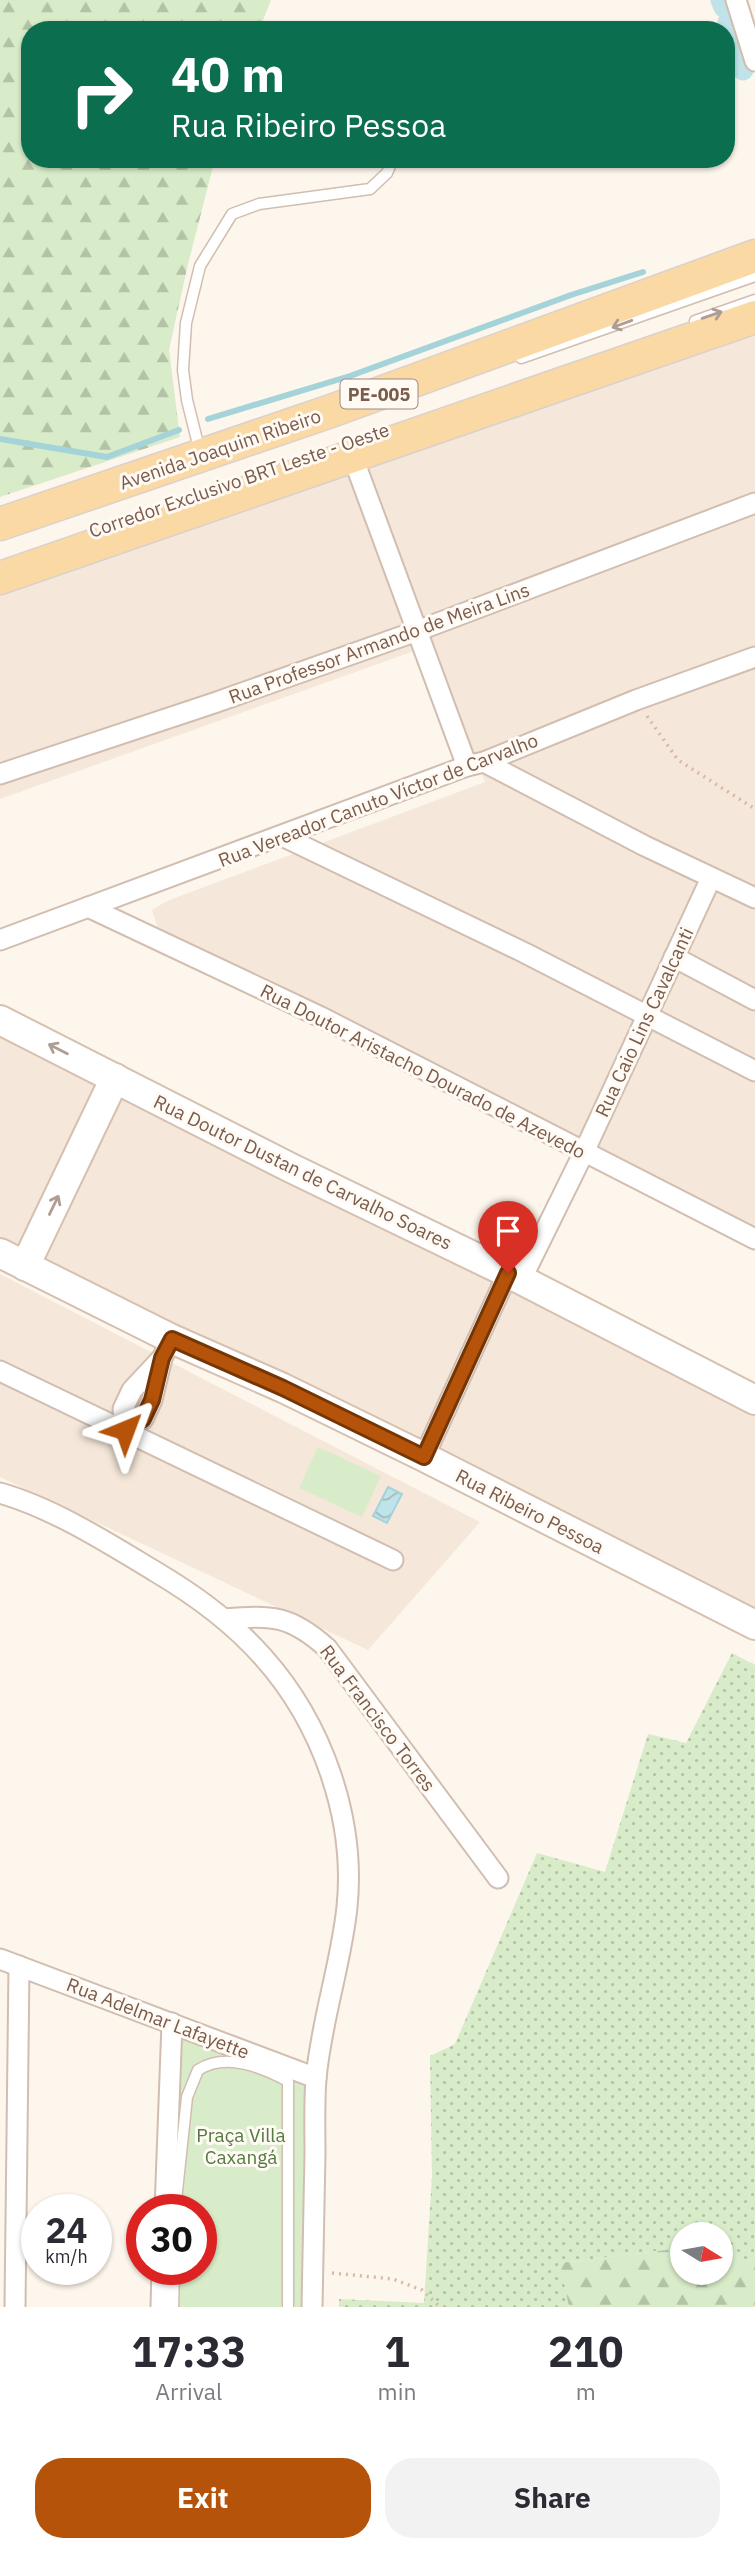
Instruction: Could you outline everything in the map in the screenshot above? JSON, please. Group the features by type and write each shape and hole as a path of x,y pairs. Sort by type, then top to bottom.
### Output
{"main road":[{"name":"Avenida Joaquim Ribeiro","path":"0,524 440,373 755,256"},
{"name":"PE-005","path":"0,578 755,317"},
{"name":"Rua Doutor Dustan de Carvalho Soares","path":"0,1020 755,1400"},
{"path":"12,1260 116,1078"},
{"name":"Rua Ribeiro Pessoa","path":"12,1260 167,1348 283,1388 755,1625"}],"street":[{"path":"736,0 755,61"},
{"path":"352,455 417,631 476,764 755,898"},
{"name":"Rua Professor Armando de Meira Lins","path":"0,774 215,703 417,631 755,503"},
{"name":"Rua Vereador Canuto Víctor de Carvalho","path":"0,940 476,764 636,700 755,657"},
{"path":"282,836 647,1014 755,1071"},
{"name":"Rua Caio Lins Cavalcanti","path":"424,1457 515,1277 584,1152 711,878"},
{"name":"Rua Doutor Aristacho Dourado de Azevedo","path":"88,907 321,1017 755,1239"},
{"path":"674,957 755,1000"},
{"path":"125,1430 143,1419 152,1400 167,1348"},
{"path":"0,1371 393,1560"},
{"path":"0,1493 66,1521 114,1547 173,1582 224,1619 264,1657 301,1708 326,1758 340,1806 347,1849 347,1904 341,1951 316,2078 312,2307"},
{"name":"Rua Francisco Torres","path":"224,1619 267,1615 287,1621 311,1634 327,1648 498,1878"},
{"name":"Rua Adelmar Lafayette","path":"0,1959 316,2078"},
{"path":"15,2307 19,1966"},
{"path":"166,2194 172,2023"},
{"path":"161,2307 166,2285"}],"lane":[{"path":"201,456 187,400 183,370 186,323 200,266 232,214 259,204 370,189 389,168"},
{"path":"505,363 755,276"},
{"path":"691,323 755,300"},
{"name":"Corredor Exclusivo BRT Leste - Oeste","path":"0,535 387,402"},
{"path":"177,2194 187,2097 198,2070 213,2063 237,2062 288,2081 316,2078"},
{"path":"288,2081 288,2307"},
{"path":"170,2285 173,2307"}],"path":[{"path":"636,700 678,760 755,809"},
{"path":"313,2272 393,2279 422,2290 440,2307"}],"shaded area":[{"path":"755,301 755,1241 161,938 152,910 167,901 485,782 431,645 0,799 0,563 235,478 318,452"},
{"path":"0,1029 755,1415 755,1625 0,1248"},
{"path":"0,1274 480,1522 368,1650 0,1477"}],"green space":[{"path":"0,0 271,0 263,21 21,21 21,168 213,168 169,350 180,437 0,497"},
{"path":"318,1447 381,1476 362,1517 299,1488"},
{"path":"732,1653 755,1665 755,2263 733,2255 733,2222 670,2222 670,2249 561,2263 569,2307 339,2307 339,2299 424,2303 432,2176 430,2056 455,2044 537,1853 605,1872 648,1734 686,1743"},
{"name":"Praça Villa Caxangá","path":"178,2035 308,2081 306,2307 170,2307 171,2285 217,2285 217,2194 173,2194"},
{"path":"670,2249 670,2286 733,2286 733,2255 755,2263 755,2307 569,2307 560,2263"}],"water":[{"path":"388,1487 402,1494 387,1523 373,1516"}],"waterway":[{"path":"721,0 724,7"},
{"path":"737,51 743,70"},
{"path":"208,419 350,376 571,295 643,272"},
{"path":"0,439 107,457 179,430"}],"route":[{"path":"125,1430 143,1419 152,1400 162,1358 172,1339 283,1388 424,1457 508,1273"}]}
